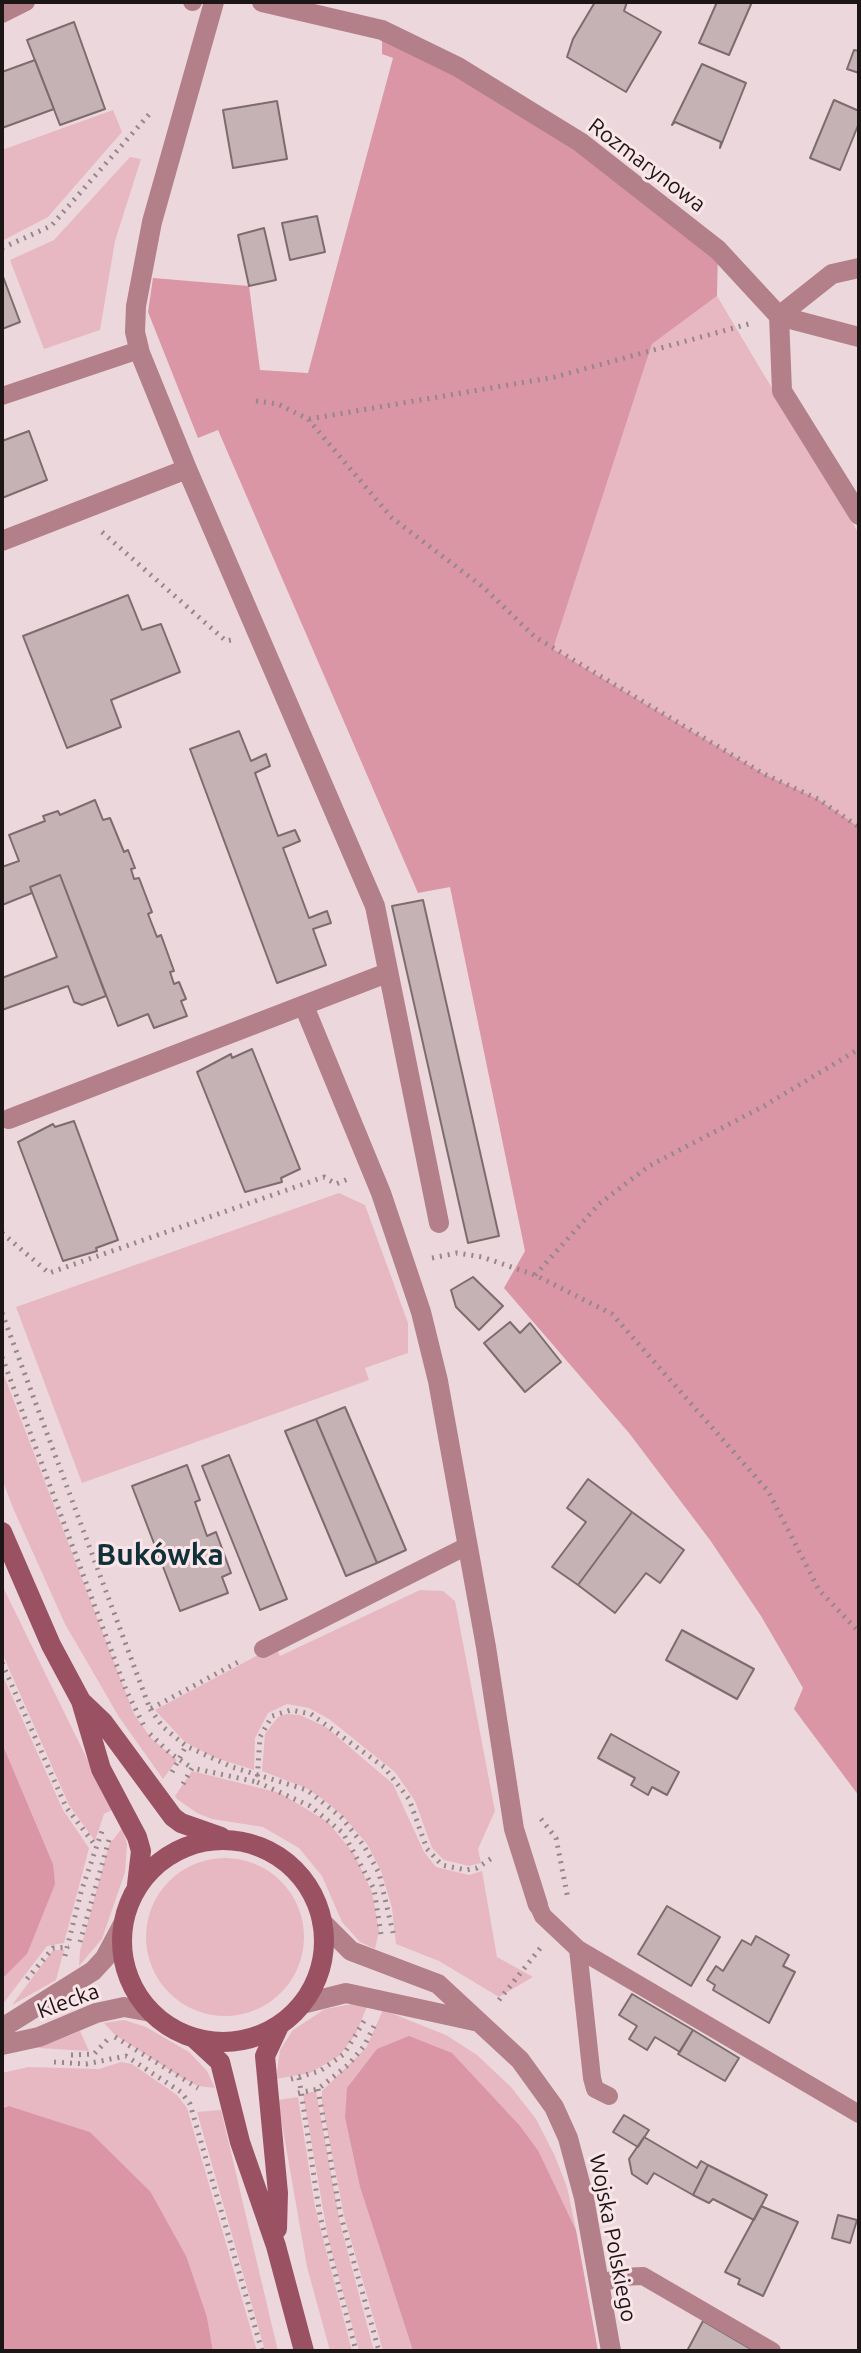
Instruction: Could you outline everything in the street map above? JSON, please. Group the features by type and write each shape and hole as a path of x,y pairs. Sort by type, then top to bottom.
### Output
{"main road":[{"path":"2,1532 51,1645 81,1701 95,1755 137,1837 141,1851 137,1887 122,1926 123,1962 129,1980 151,2012 174,2030 195,2039 220,2062 240,2142 276,2246 304,2351"},
{"path":"81,1701 103,1722 173,1817 181,1823 271,1852 288,1863 314,1897 322,1922 323,1957 317,1977 302,2004 279,2026 265,2056 278,2193 276,2246"},
{"path":"137,1887 171,1853 190,1845 231,1840"},
{"path":"195,2039 241,2041 279,2026"}],"street":[{"path":"214,2 152,222 136,306 135,332 139,350 187,469 375,906 439,1223"},
{"name":"Rozmarynowa","path":"262,2 382,30 458,67 580,142 718,250 779,316"},
{"path":"779,316 832,274 859,268"},
{"path":"779,316 859,337"},
{"path":"779,316 782,391 859,515"},
{"path":"2,541 187,469"},
{"path":"9,1119 387,973"},
{"path":"304,1006 371,1170 421,1312 438,1381 514,1829 538,1905"},
{"name":"Wojska Polskiego","path":"322,1922 351,1951 438,1984 520,2060 554,2107 568,2138 584,2198 611,2351"},
{"name":"Klecka","path":"2,2028 93,1971 105,1958 122,1926"},
{"path":"302,2004 346,1993 479,2022"},
{"name":"Klecka","path":"2,2045 39,2037 96,2013 124,2007 151,2012"}],"lane":[{"path":"2,14 26,2"},
{"path":"2,396 139,350"},
{"path":"263,1649 467,1546"},
{"path":"538,1905 543,1916 578,1949 859,2114"},
{"path":"578,1949 592,2078 595,2089 609,2096"},
{"path":"599,2284 621,2277 643,2276 772,2351"}],"path":[{"path":"2,248 51,226 152,112 158,100"},
{"path":"308,419 555,377 779,316"},
{"path":"256,401 278,404 308,419 392,518 483,587 535,637 764,774 818,799 859,827"},
{"path":"80,512 226,641 260,635"},
{"path":"535,1275 599,1204 649,1166 764,1106 859,1049"},
{"path":"2,1233 49,1273 324,1177 336,1184 371,1170"},
{"path":"427,1259 457,1253 535,1275 612,1314 768,1491 819,1590 859,1632"},
{"path":"2,1313 150,1709 163,1727 186,1746 232,1767 292,1784 323,1801 342,1818 364,1846 379,1873 393,1946"},
{"path":"2,1357 135,1711 160,1746 192,1768 257,1782 302,1801 343,1833 374,1889 382,1946"},
{"path":"150,1709 263,1649"},
{"path":"2,1663 66,1807 95,1845 62,1969"},
{"path":"257,1782 263,1727 278,1712 300,1711 325,1722 395,1778 409,1799 427,1849 442,1865 466,1870 487,1864 514,1829"},
{"path":"163,1782 180,1760 186,1746"},
{"path":"174,1793 192,1768"},
{"path":"78,1947 113,1834"},
{"path":"499,2000 557,1928"},
{"path":"289,2094 318,2089 364,2046 378,2016"},
{"path":"285,2080 320,2071 344,2054 365,2017"},
{"path":"112,2034 180,2079 209,2090"},
{"path":"98,2063 126,2056 181,2092 190,2104 262,2351"},
{"path":"299,2078 320,2216 356,2351"},
{"path":"318,2089 340,2213 379,2351"}],"shaded area":[{"path":"382,30 458,67 718,250 717,296 652,344 553,649 764,774 818,799 859,827 859,1796 794,1709 803,1688 761,1616 710,1540 629,1433 504,1288 525,1251 450,887 418,893 218,430 198,438 148,312 153,278 249,286 260,370 308,373 393,58 382,54"},
{"path":"113,110 122,132 48,217 2,241 2,150"},
{"path":"130,157 141,159 115,241 100,330 44,349 10,260 54,240"},
{"path":"717,296 859,534 859,827 818,799 764,774 553,649 652,344"},
{"path":"339,1193 365,1205 408,1323 408,1353 365,1368 369,1380 82,1483 16,1307"},
{"path":"2,1370 134,1714 151,1738 177,1760 163,1779 119,1717 65,1624 13,1508 2,1479"},
{"path":"2,1585 112,1810 104,1814 95,1841 69,1805 2,1653"},
{"path":"420,1590 443,1591 455,1601 495,1811 478,1849 481,1863 469,1866 444,1860 432,1848 415,1801 395,1772 329,1719 309,1708 287,1704 268,1713 255,1738 254,1770 213,1757 185,1742 155,1710 275,1646 280,1656"},
{"path":"2,1674 63,1810 89,1848 64,1943 47,1946 2,2005 2,1979 27,1954 53,1864 2,1743"},
{"path":"300,1715 326,1727 393,1784 424,1852 436,1867 469,1875 482,1871 497,1957 533,1977 499,1997 439,1961 396,1944 392,1908 381,1871 367,1844 343,1816 324,1800 306,1788 262,1771 265,1734 278,1717"},
{"path":"2,1743 53,1864 55,1884 27,1954 2,1979"},
{"path":"192,1771 280,1793 328,1822 354,1854 372,1892 379,1931 375,1949 360,1942 342,1922 322,1876 299,1848 263,1827 212,1819 177,1799 175,1796"},
{"path":"122,1828 127,1844 125,1872 102,1939 79,1966 80,1951 109,1845"},
{"path":"225,1858 255,1864 281,1881 298,1907 304,1937 298,1967 281,1993 255,2010 225,2016 195,2010 169,1993 152,1967 146,1937 152,1907 169,1881 195,1864"},
{"path":"53,1950 64,1950 56,1980 12,2005"},
{"path":"352,2004 367,2006 356,2034 339,2056 310,2073 276,2079 280,2050 293,2030 325,2009"},
{"path":"383,2010 446,2035 477,2055 511,2087 536,2119 554,2154 567,2187 576,2230 539,2152 345,2118 360,2187 413,2351 383,2351 344,2216 322,2103 322,2091 366,2048"},
{"path":"124,2020 146,2027 189,2052 207,2071 215,2088 198,2086 182,2078 115,2035 104,2023"},
{"path":"80,2031 89,2051 38,2048"},
{"path":"409,2036 452,2053 520,2126 539,2152 576,2230 598,2351 413,2351 360,2187 345,2118 347,2088 377,2049"},
{"path":"121,2062 132,2064 177,2095 187,2108 257,2351 213,2351 207,2317 150,2191 90,2132 9,2106 2,2107 2,2073 28,2067 99,2069"},
{"path":"316,2091 340,2223 374,2351 359,2351 328,2238 303,2094"},
{"path":"298,2097 315,2207 352,2351 330,2351 307,2267 278,2100"},
{"path":"9,2106 90,2132 150,2191 186,2256 207,2317 213,2351 2,2351 2,2108"},
{"path":"221,2110 278,2351 265,2351 197,2112"}],"building":[{"path":"595,2 627,2 624,11 661,32 626,92 567,57 573,39"},
{"path":"717,2 752,2 729,55 699,43"},
{"path":"74,22 105,109 60,125 27,40"},
{"path":"854,50 859,51 859,73 847,69"},
{"path":"35,60 54,109 2,128 2,72"},
{"path":"702,64 746,83 720,148 721,142 675,122 672,125"},
{"path":"834,100 859,111 859,123 840,170 810,158"},
{"path":"277,101 287,159 233,168 223,110"},
{"path":"317,216 325,252 290,260 282,223"},
{"path":"264,228 276,280 249,286 238,235"},
{"path":"2,274 20,322 2,329"},
{"path":"29,431 47,480 2,498 2,441"},
{"path":"128,595 142,630 161,624 180,672 111,700 121,727 67,748 23,636"},
{"path":"239,731 251,761 266,754 270,766 255,773 278,836 295,830 300,841 283,848 309,918 327,911 331,923 313,929 326,965 277,983 190,749"},
{"path":"95,800 103,820 110,818 124,852 128,850 135,868 131,869 134,879 139,878 152,912 148,914 157,937 161,935 174,971 170,972 174,984 179,982 186,999 181,1001 187,1016 154,1028 148,1014 118,1026 60,875 30,887 32,893 2,905 2,867 19,861 9,835 45,821 43,816 58,811 60,815"},
{"path":"60,875 106,996 82,1005 74,1002 68,986 2,1010 2,978 57,957 30,887"},
{"path":"423,900 499,1236 468,1243 392,906"},
{"path":"252,1049 300,1169 281,1178 282,1182 245,1192 197,1072 231,1054 232,1058"},
{"path":"74,1121 118,1240 96,1248 97,1251 63,1261 18,1142 53,1124 55,1127"},
{"path":"473,1277 503,1306 479,1330 456,1307 451,1290"},
{"path":"510,1322 520,1333 530,1323 561,1362 525,1392 484,1343"},
{"path":"345,1407 406,1550 377,1563 316,1419"},
{"path":"316,1419 377,1563 346,1576 285,1431"},
{"path":"229,1455 287,1599 260,1610 202,1466"},
{"path":"187,1465 200,1500 195,1502 207,1536 216,1532 231,1573 222,1577 228,1593 180,1611 132,1486"},
{"path":"588,1479 632,1512 578,1585 552,1567 586,1522 567,1508"},
{"path":"632,1512 684,1550 660,1583 646,1573 615,1613 578,1585"},
{"path":"682,1630 754,1669 737,1699 666,1660"},
{"path":"611,1734 679,1772 667,1795 652,1787 648,1795 631,1785 635,1778 598,1758"},
{"path":"667,1906 720,1937 691,1986 638,1954"},
{"path":"756,1936 789,1955 783,1966 795,1972 769,2023 713,1990 715,1985 707,1980 716,1966 723,1971 742,1940 751,1945"},
{"path":"632,1994 693,2030 680,2052 655,2037 647,2050 629,2039 637,2026 619,2015"},
{"path":"693,2030 739,2058 725,2081 678,2054"},
{"path":"624,2115 649,2130 638,2147 613,2132"},
{"path":"644,2137 697,2168 701,2161 708,2165 693,2195 654,2173 647,2184 632,2174 629,2159"},
{"path":"708,2165 767,2195 754,2220 713,2199 709,2203 693,2195"},
{"path":"761,2206 798,2222 763,2296 738,2284 740,2279 725,2272"},
{"path":"838,2215 857,2220 850,2243 832,2238"},
{"path":"703,2321 754,2351 687,2351"}],"district":[{"name":"Bukówka","path":"160,1555"}]}
